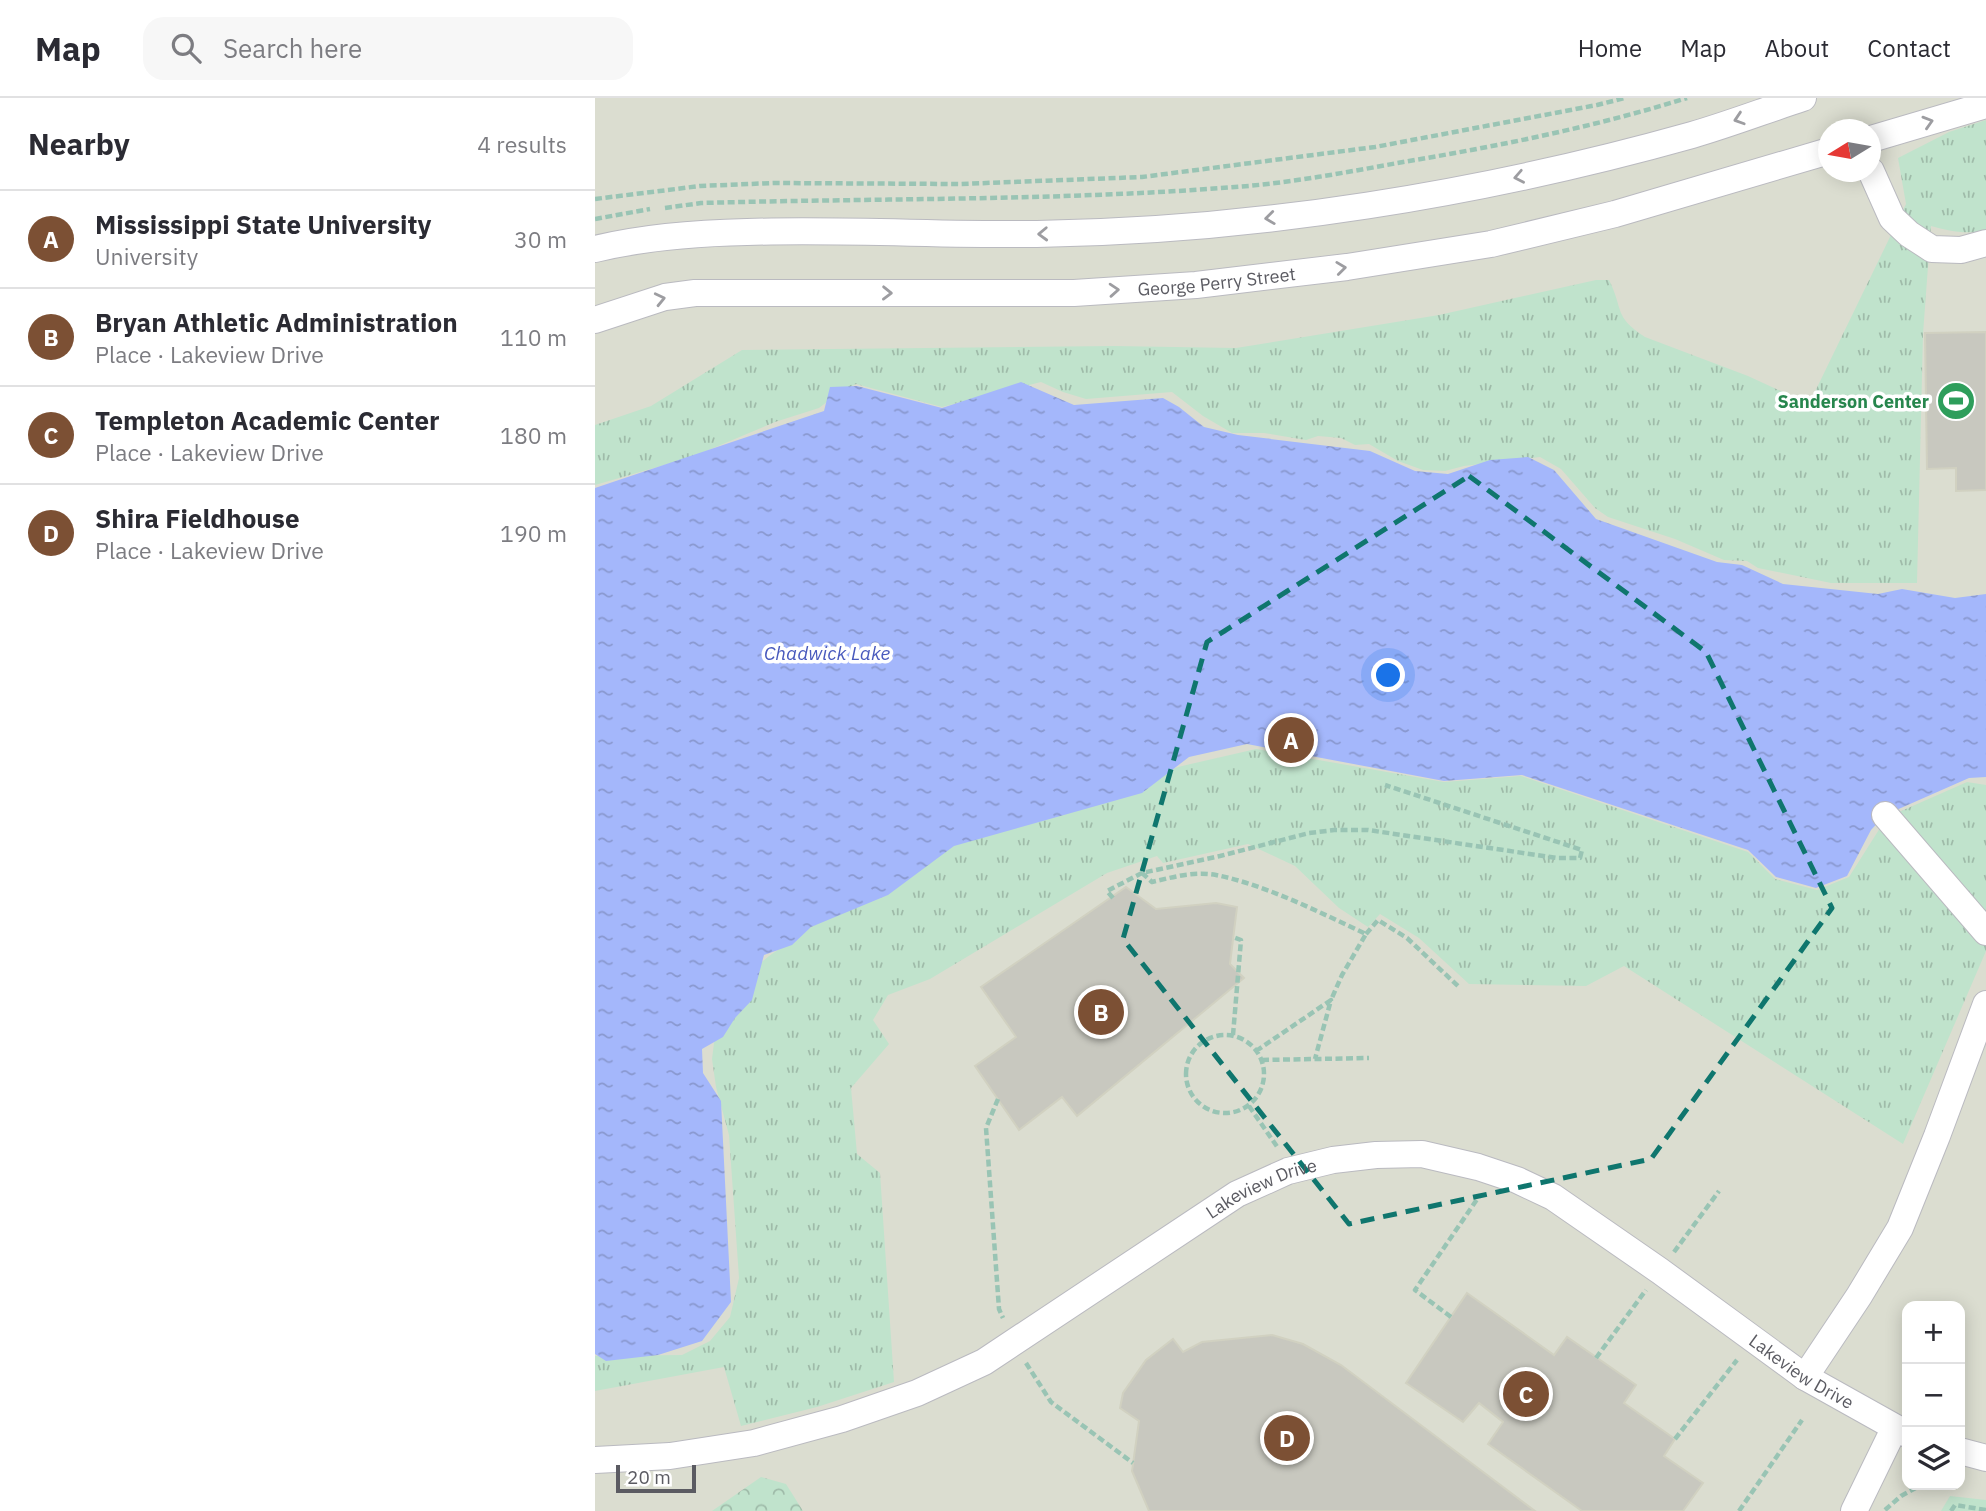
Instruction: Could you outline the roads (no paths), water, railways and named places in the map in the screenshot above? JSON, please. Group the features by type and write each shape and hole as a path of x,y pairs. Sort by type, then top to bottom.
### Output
{"street":[{"path":"595,249 695,233 846,230 1037,234 1214,225 1375,203 1525,176 1695,134 1803,98"},
{"path":"1881,136 1986,104"},
{"name":"George Perry Street","path":"595,320 665,297 705,292 1074,293 1196,285 1347,267 1491,244 1615,214 1818,154"},
{"path":"1876,182 1892,218 1909,234 1932,249 1961,250 1986,243"},
{"path":"1885,815 1986,932"},
{"path":"1805,1377 1900,1228 1986,1004"},
{"name":"Lakeview Drive","path":"595,1460 670,1456 754,1443 842,1419 917,1393 984,1362 1237,1194 1288,1171 1333,1160 1375,1155 1422,1154 1478,1167 1517,1180 1553,1197 1805,1377 1901,1431"},
{"path":"1854,1511 1901,1431"},
{"path":"1965,1452 1986,1458"}],"water":[{"name":"Chadwick Lake","path":"1021,382 1074,405 1163,398 1204,427 1238,435 1370,451 1415,471 1448,474 1490,460 1528,457 1554,470 1596,519 1717,562 1742,565 1783,584 1878,594 1902,589 1955,598 1986,594 1986,777 1969,778 1885,815 1871,830 1847,876 1816,888 1776,877 1748,850 1522,775 1444,781 1247,744 1189,757 1142,793 954,846 888,895 811,927 792,945 764,955 752,1000 735,1018 723,1037 702,1049 703,1073 721,1101 731,1302 702,1341 658,1355 606,1361 595,1354 595,488 824,411 830,387 857,386 942,408"}],"place":[{"name":"Sanderson Center","path":"1956,401"},
{"name":"Mississippi State University","path":"1291,740"},
{"name":"Bryan Athletic Administration","path":"1101,1012"},
{"name":"Templeton Academic Center","path":"1526,1394"},
{"name":"Shira Fieldhouse","path":"1287,1438"}]}
